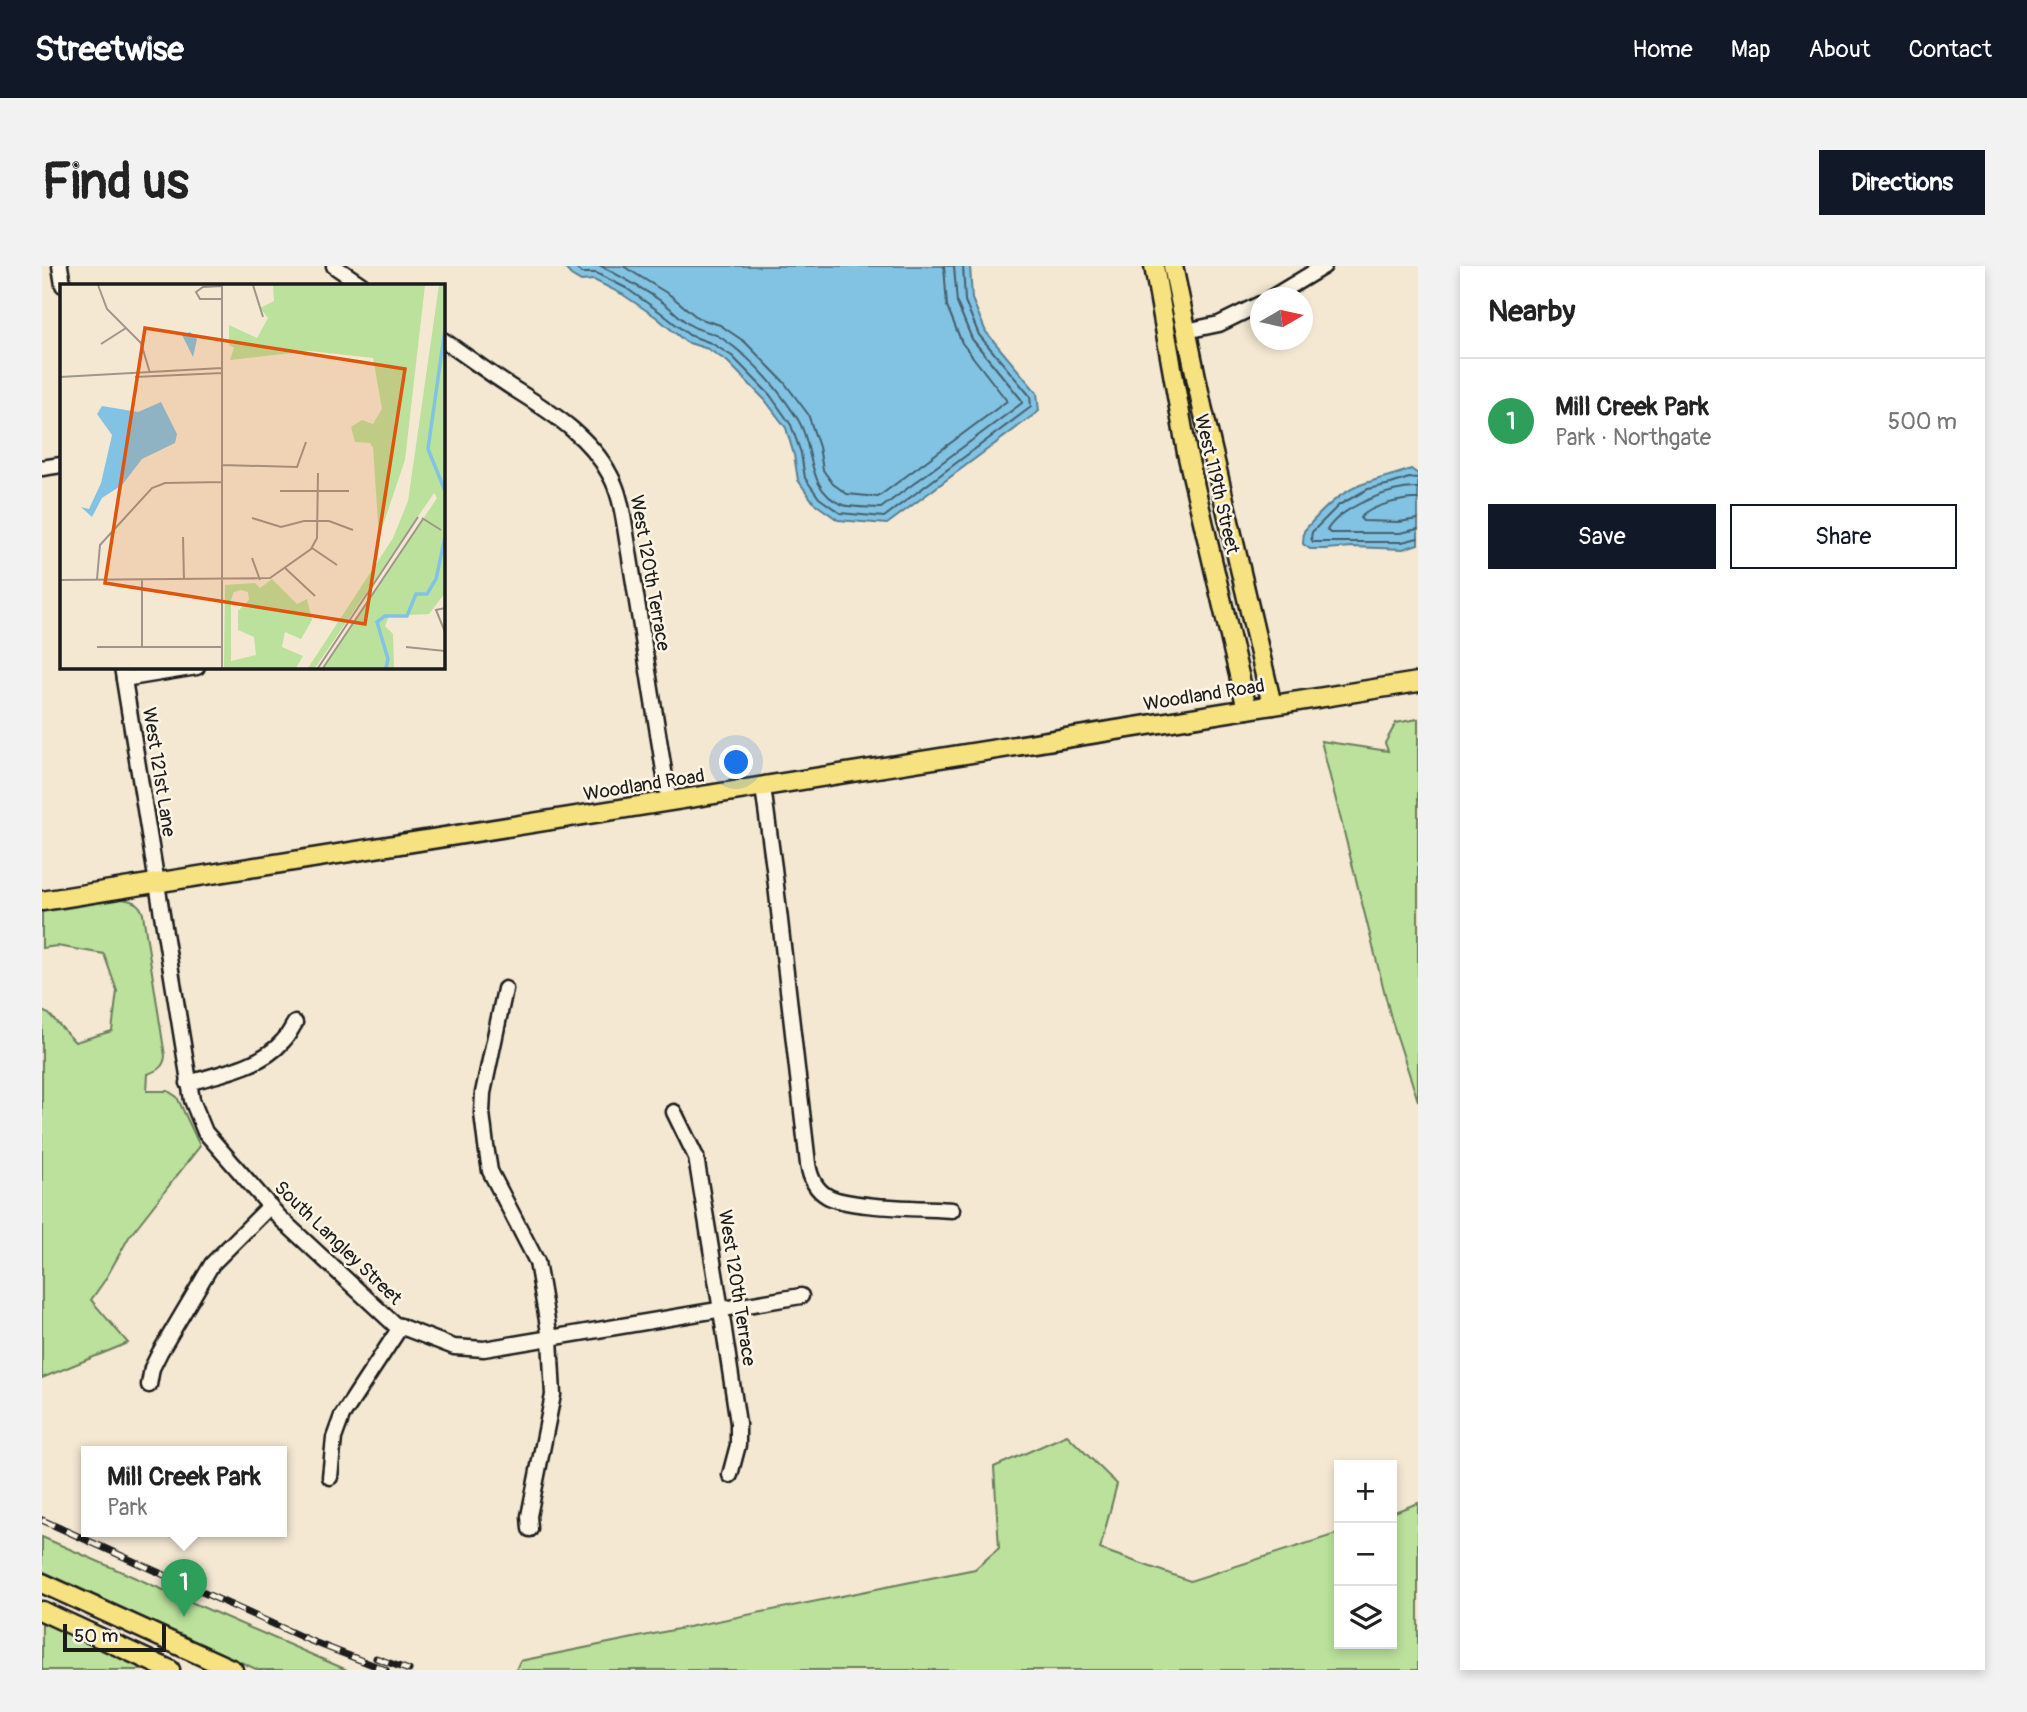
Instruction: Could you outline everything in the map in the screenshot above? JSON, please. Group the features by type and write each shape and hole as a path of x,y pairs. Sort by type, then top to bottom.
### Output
{"main road":[{"name":"West 119th Street","path":"1154,266 1187,453 1247,709"},
{"name":"West 119th Street","path":"1173,266 1216,472 1272,705"},
{"name":"Woodland Road","path":"42,901 1418,682"},
{"path":"42,1583 233,1670"},
{"path":"42,1611 170,1670"}],"street":[{"path":"61,266 63,284"},
{"path":"334,266 361,284"},
{"path":"1289,287 1324,266"},
{"path":"1186,331 1219,324 1250,309"},
{"name":"West 120th Terrace","path":"444,341 582,437 611,476 620,500 669,802"},
{"path":"42,468 60,466"},
{"path":"123,673 185,668"},
{"name":"West 121st Lane","path":"123,673 158,883"},
{"path":"763,787 775,868 808,1164 814,1183 829,1198 846,1202 952,1210"},
{"name":"South Langley Street","path":"158,883 188,1083 205,1132 270,1206 394,1324 454,1346 484,1349 801,1296"},
{"path":"505,989 483,1093 482,1113 491,1171 537,1262 550,1338 553,1395 529,1516 530,1529"},
{"path":"188,1083 240,1067 266,1054 282,1042 295,1023"},
{"name":"West 120th Terrace","path":"674,1112 696,1157 721,1310 738,1423 737,1445 730,1475"},
{"path":"149,1385 152,1368 160,1352 212,1264 270,1206"},
{"path":"330,1477 334,1438 342,1416 401,1326"}],"green space":[{"path":"1418,719 1418,1101 1391,1018 1321,741 1388,751 1385,743 1396,723"},
{"path":"123,899 136,903 143,914 165,1056 160,1068 148,1074 147,1091 168,1091 177,1097 200,1146 129,1237 91,1300 128,1343 42,1378 42,1011 49,1014 75,1042 112,1031 117,991 104,954 57,946 42,948 42,912"},
{"path":"1067,1435 1117,1484 1100,1549 1190,1581 1334,1535 1334,1649 1397,1649 1397,1511 1418,1503 1418,1670 516,1670 520,1661 975,1569 999,1548 994,1467"},
{"path":"42,1537 347,1670 258,1670 42,1571"},
{"path":"42,1612 170,1670 42,1670"}],"water":[{"path":"563,266 970,266 972,299 986,332 1037,393 1039,411 887,524 838,520 814,503 798,480 786,428 765,400 728,362 708,349 686,342 622,294 594,280 581,281"},
{"path":"1411,469 1418,474 1418,544 1403,549 1310,549 1303,544 1304,531 1341,495 1359,485"}],"railway":[{"path":"42,1520 311,1641 386,1670"},
{"path":"376,1658 409,1670"}],"place":[{"name":"Mill Creek Park","path":"184,1617"}]}
